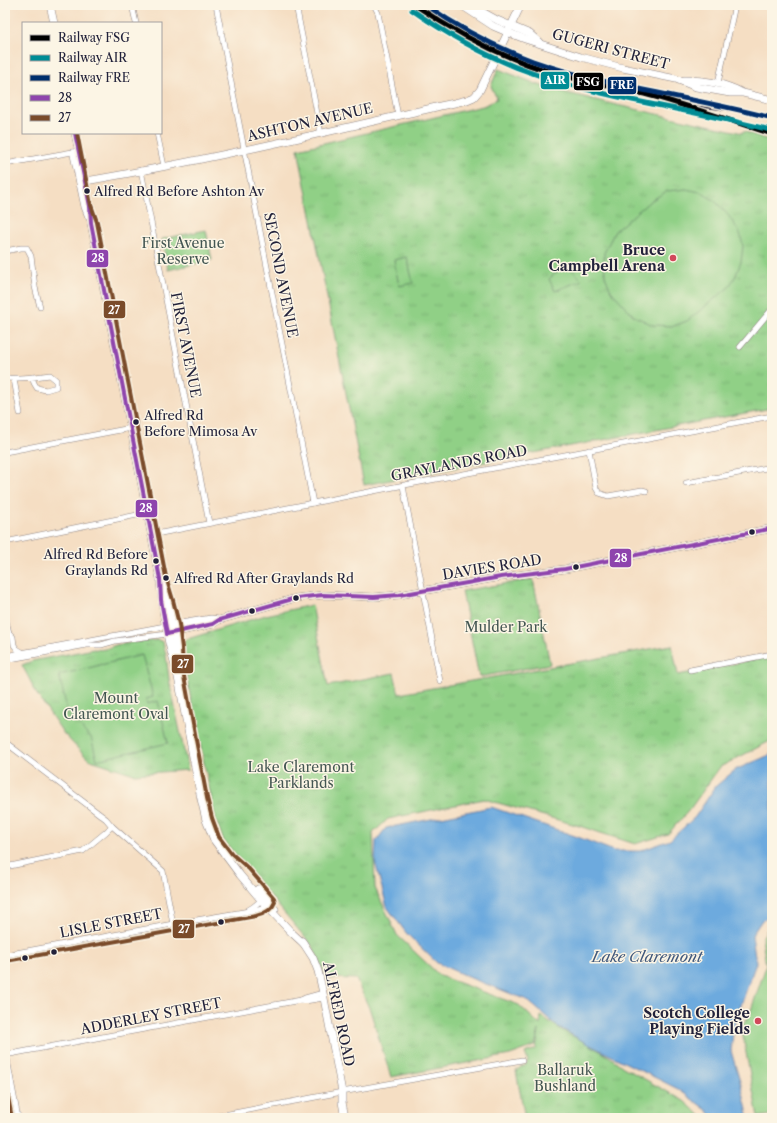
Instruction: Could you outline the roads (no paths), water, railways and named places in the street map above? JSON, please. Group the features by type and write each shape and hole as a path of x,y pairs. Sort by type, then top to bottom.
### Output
{"main road":[{"path":"46,5 49,22"},
{"path":"50,5 54,22"},
{"name":"GUGERI STREET","path":"461,5 493,26 530,34 541,44 581,57 623,68 676,79 718,83 743,93 772,100"},
{"name":"GUGERI STREET","path":"470,5 508,29"},
{"name":"ASHTON AVENUE","path":"82,181 321,134 467,100 474,97 480,90 508,29 521,5"},
{"name":"GUGERI STREET","path":"676,79 696,87 730,93 743,93"},
{"name":"ALFRED ROAD","path":"71,134 82,181 85,207 91,223 160,579 167,599 171,653 177,672 199,792 206,820 214,840 240,875 265,901 290,932 304,944 313,958 324,996 342,1092 345,1118"},
{"name":"ALFRED ROAD","path":"75,134 76,151"},
{"name":"DAVIES ROAD","path":"169,629 211,619 218,620 296,598 323,595 380,597 423,591 501,577 565,569 771,529"},
{"name":"ALFRED ROAD","path":"342,1092 350,1118"}],"street":[{"path":"132,5 136,22"},
{"name":"SECOND AVENUE","path":"216,5 313,503"},
{"path":"296,5 321,134"},
{"path":"374,5 378,13 398,116"},
{"path":"718,83 735,5"},
{"path":"157,134 164,166"},
{"path":"5,164 76,151"},
{"name":"FIRST AVENUE","path":"141,170 208,523"},
{"path":"5,251 27,248 31,256 35,287 40,307"},
{"path":"740,347 772,309"},
{"path":"5,378 14,379 32,377 50,375 56,380 56,387 46,390 37,388 32,377"},
{"path":"14,379 20,413"},
{"path":"771,416 772,425"},
{"name":"GRAYLANDS ROAD","path":"151,535 771,416"},
{"path":"5,452 131,428"},
{"path":"589,450 594,483 599,493 608,496 642,490 646,491"},
{"path":"686,483 772,467"},
{"path":"403,486 440,681"},
{"path":"5,542 147,514"},
{"path":"5,616 9,633 5,646"},
{"path":"5,656 101,645 169,629"},
{"path":"9,633 13,638 14,645 17,649 20,652 27,653"},
{"path":"5,660 27,653"},
{"path":"690,670 772,654"},
{"path":"5,742 106,819 162,871 173,924"},
{"path":"5,867 83,851 112,826"},
{"name":"LISLE STREET","path":"5,956 255,910 265,901"},
{"name":"ADDERLEY STREET","path":"6,1055 301,1000 305,998 324,996"},
{"path":"5,1048 18,1118"},
{"path":"208,1118 342,1092 522,1060"}],"water":[{"name":"Lake Claremont","path":"772,754 772,917 762,920 752,935 756,963 734,1025 731,1051 749,1118 713,1118 708,1111 678,1089 586,1043 557,1026 527,1000 437,963 407,934 387,907 375,862 376,841 386,828 491,807 614,851 640,851 670,840 695,817 716,786 735,770"}],"railway":[{"path":"696,106 732,111"}],"rail line":[{"name":"FSG","path":"415,5 447,26 480,44 532,66 577,79 659,98 772,134"},
{"name":"FRE","path":"426,5 478,36 505,50 533,61 592,78 772,118"},
{"name":"AIR","path":"412,10 468,45 498,60 529,72 588,90 770,130"}],"place":[{"name":"Alfred Rd Before Ashton Av","path":"87,191"},
{"name":"Bruce Campbell Arena","path":"673,258"},
{"name":"Alfred Rd Before Mimosa Av","path":"136,422"},
{"name":"Alfred Rd Before Graylands Rd","path":"156,561"},
{"name":"Alfred Rd After Graylands Rd","path":"166,578"},
{"name":"Scotch College Playing Fields","path":"758,1021"}],"park label":[{"name":"First Avenue Reserve","path":"183,252"},
{"name":"Mulder Park","path":"506,627"},
{"name":"Mount Claremont Oval","path":"116,706"},
{"name":"Lake Claremont Parklands","path":"301,776"},
{"name":"Ballaruk Bushland","path":"565,1078"}]}
